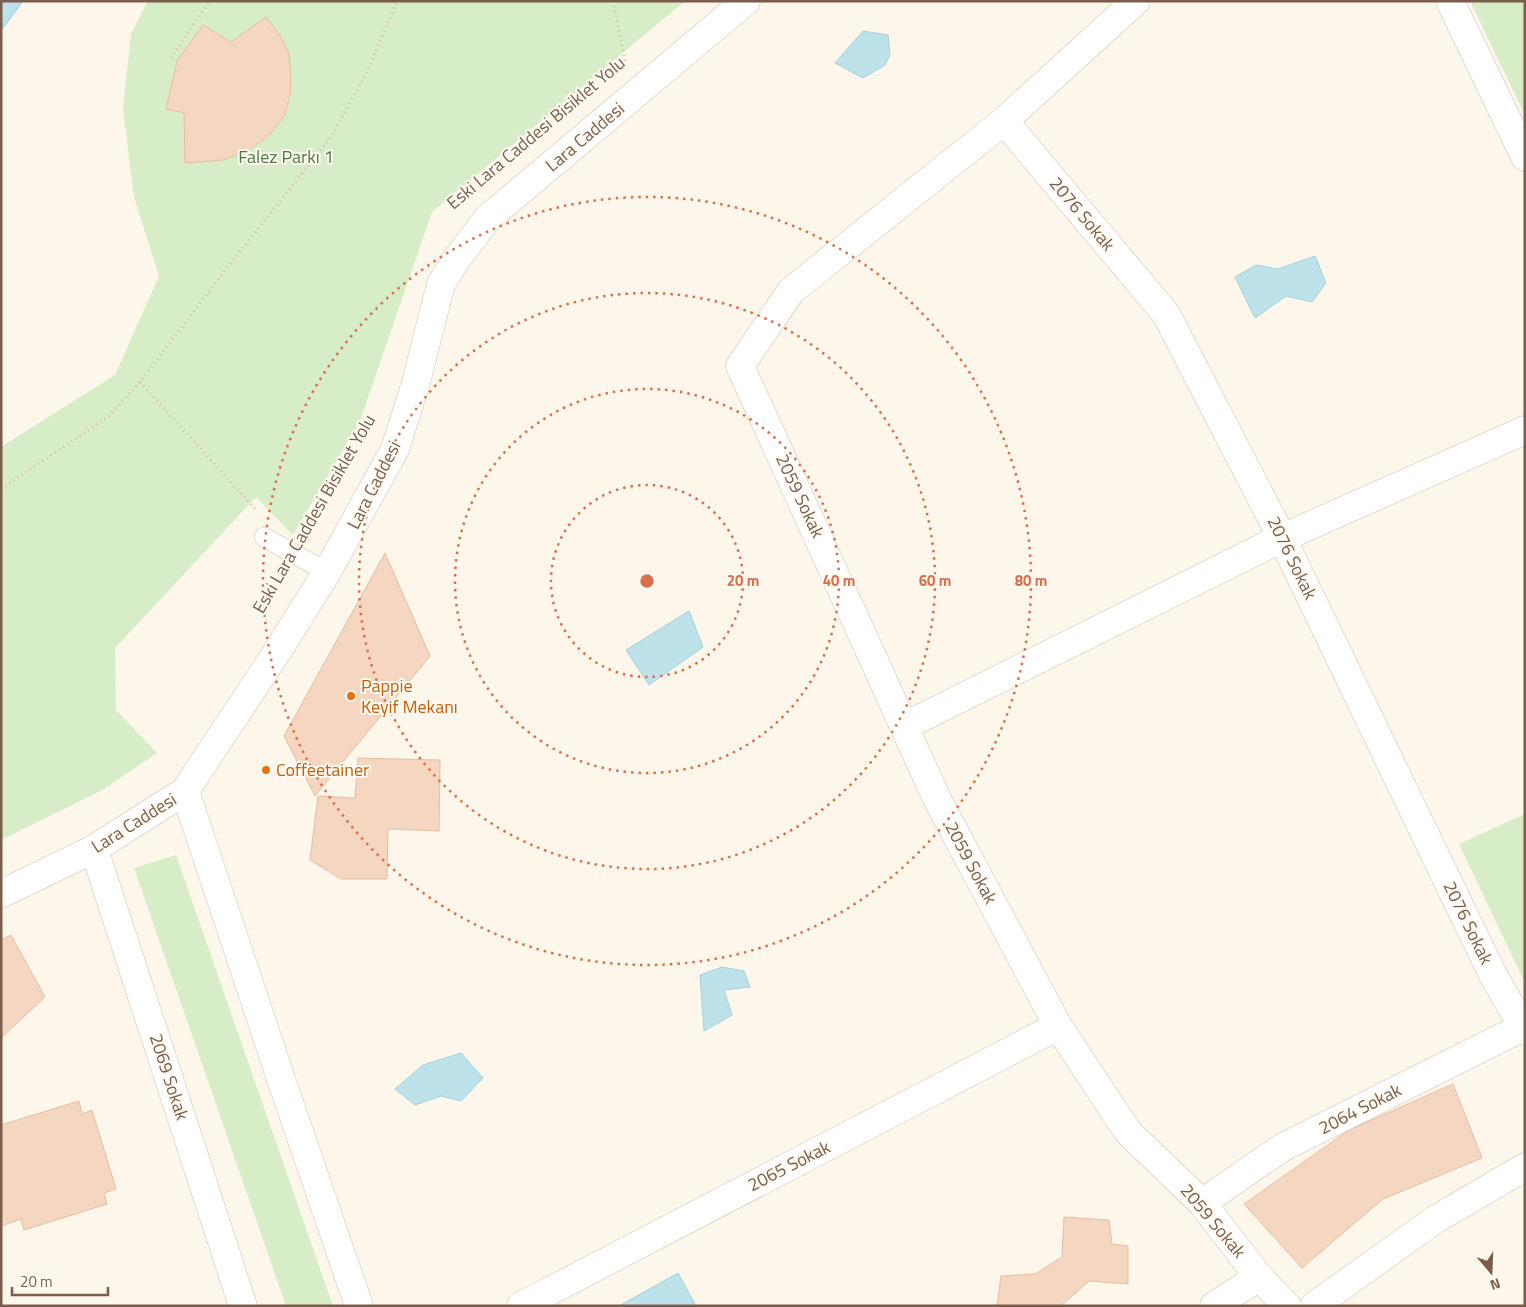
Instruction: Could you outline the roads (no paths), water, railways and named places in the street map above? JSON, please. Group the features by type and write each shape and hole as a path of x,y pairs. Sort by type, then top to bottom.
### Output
{"street":[{"name":"Lara Caddesi","path":"1,894 94,849 185,791 277,652 327,572 395,449 415,386 441,284 456,260 488,218 746,1"},
{"path":"1004,120 1136,1"},
{"path":"1450,1 1525,157"},
{"name":"2059 Sokak","path":"1004,120 791,291 740,366 937,799 1058,1026 1128,1132 1202,1203 1259,1277 1288,1306"},
{"name":"2076 Sokak","path":"1004,120 1166,314 1282,538 1488,964 1524,1028"},
{"path":"904,726 1282,538 1525,430"},
{"path":"185,791 359,1306"},
{"name":"2069 Sokak","path":"94,849 243,1306"},
{"name":"2065 Sokak","path":"521,1306 1058,1026"},
{"name":"2064 Sokak","path":"1202,1203 1283,1148 1524,1028"},
{"path":"1314,1306 1436,1219 1525,1166"},
{"path":"1214,1306 1259,1277"}],"lane":[{"path":"264,537 327,572"}],"water":[{"path":"1,1 23,1 1,31"},
{"path":"863,31 888,35 890,55 885,65 863,78 835,63"},
{"path":"1315,256 1326,283 1312,302 1286,296 1255,318 1235,277 1256,265 1278,269"},
{"path":"689,611 703,647 649,685 626,650"},
{"path":"722,967 744,971 750,987 724,990 732,1015 704,1031 700,975"},
{"path":"461,1053 483,1078 461,1101 441,1096 415,1105 395,1089 423,1065"},
{"path":"678,1273 696,1306 619,1306"}],"place":[{"name":"Pappie Keyif Mekanı","path":"351,696"},
{"name":"Coffeetainer","path":"266,770"}],"park label":[{"name":"Falez Parkı 1","path":"286,157"}]}
